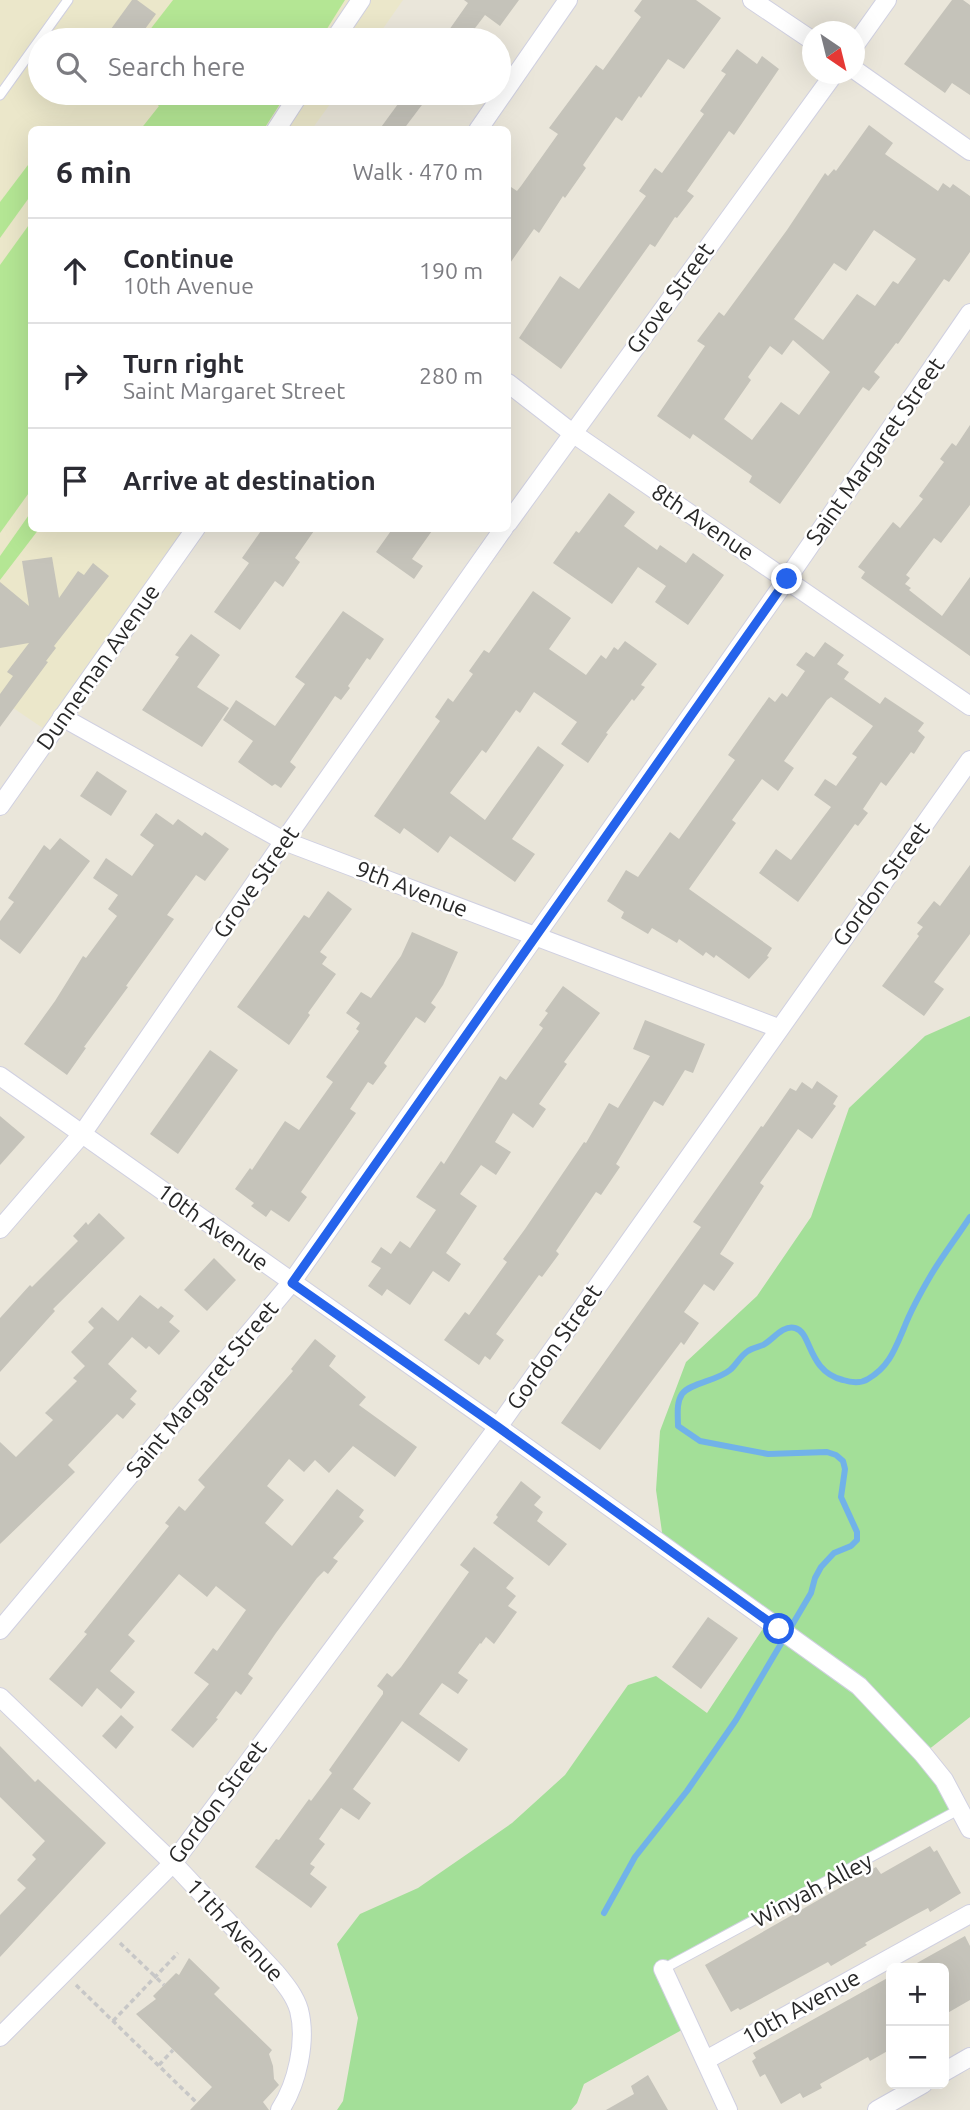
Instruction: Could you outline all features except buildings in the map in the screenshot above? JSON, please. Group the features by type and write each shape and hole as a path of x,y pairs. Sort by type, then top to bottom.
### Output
{"street":[{"path":"342,28 361,0"},
{"path":"511,82 568,0"},
{"path":"752,0 802,34"},
{"path":"865,31 887,0"},
{"path":"865,77 970,151"},
{"name":"Grove Street","path":"511,519 827,84"},
{"path":"279,126 292,105"},
{"path":"481,126 495,105"},
{"name":"Saint Margaret Street","path":"0,1630 292,1283 787,579 970,313"},
{"name":"8th Avenue","path":"511,385 572,432 970,706"},
{"name":"Dunneman Avenue","path":"0,806 193,532"},
{"name":"Grove Street","path":"0,1228 82,1134 501,532"},
{"name":"9th Avenue","path":"62,717 284,841 778,1028"},
{"name":"Gordon Street","path":"0,2037 173,1863 498,1427 970,760"},
{"name":"10th Avenue","path":"0,1076 498,1427 859,1686 944,1780 970,1829"},
{"name":"11th Avenue","path":"0,1697 173,1863 290,1991 299,2009 301,2030 292,2089 280,2110"},
{"name":"10th Avenue","path":"706,2060 970,1914"},
{"path":"663,1969 728,2110"},
{"path":"949,2069 970,2057"},
{"path":"877,2110 914,2089"}],"lane":[{"path":"48,28 68,0"},
{"path":"0,95 28,56"},
{"name":"Winyah Alley","path":"663,1969 960,1809"}],"path":[{"path":"106,1930 164,1985"},
{"path":"113,2021 178,1954"},
{"path":"63,1973 197,2103"},
{"path":"159,2065 173,2050"}],"shaded area":[{"path":"0,0 403,0 383,28 28,28 28,105 329,105 314,126 28,126 28,532 194,532 50,733 0,699"}],"green space":[{"path":"173,0 345,0 328,28 151,28"},
{"path":"279,105 266,126 143,126 159,106"},
{"path":"28,165 28,199 0,238 0,202"},
{"path":"28,226 28,494 0,533 0,265"},
{"path":"28,516 28,532 37,532 0,580 0,556"},
{"path":"970,1016 970,1717 923,1754 960,1809 663,1969 689,2026 584,2084 577,2103 571,2110 337,2110 343,2101 358,2018 337,1944 360,1914 418,1888 512,1823 565,1775 628,1685 656,1676 707,1713 768,1621 664,1546 656,1490 660,1431 686,1362 757,1296 811,1217 849,1108 925,1036"}],"waterway":[{"path":"604,1913 635,1857 687,1791 736,1720 811,1593 821,1567 834,1553 851,1546 857,1540 857,1532 841,1497 845,1469 843,1461 836,1455 827,1452 768,1454 700,1441 678,1426 682,1394 691,1387 725,1374 745,1353 790,1328 800,1331 816,1361 831,1375 853,1382 868,1379 881,1369 890,1357 924,1288 970,1217"}],"route":[{"path":"779,1629 292,1283 787,579"}]}
